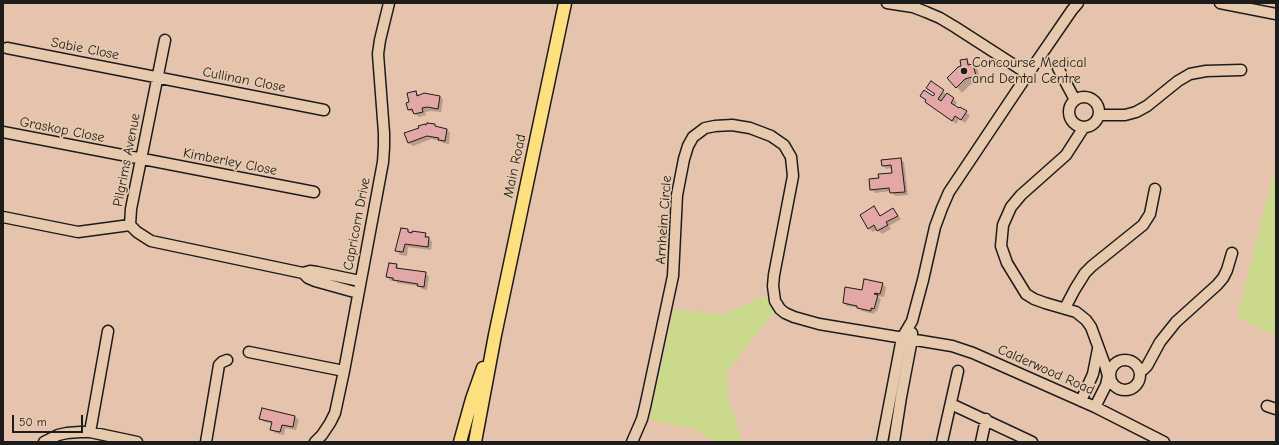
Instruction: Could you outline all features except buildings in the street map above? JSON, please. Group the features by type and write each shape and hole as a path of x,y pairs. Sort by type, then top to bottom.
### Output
{"main road":[{"name":"Main Road","path":"475,442 495,335 565,3"},
{"name":"Main Road","path":"460,442 472,399 495,335"}],"street":[{"name":"Capricorn Drive","path":"315,442 330,423 334,413 344,371 383,162 384,132 378,54 389,3"},
{"path":"887,3 913,8 940,18 1028,74"},
{"path":"894,442 912,339 912,321 923,280 934,227 949,192 1028,74 1078,3"},
{"path":"1220,3 1276,14"},
{"name":"Pilgrims Avenue","path":"165,40 130,209 130,225 136,232 151,240 303,273 317,272 360,281"},
{"name":"Sabie Close","path":"7,48 157,78"},
{"path":"1058,68 1075,100"},
{"path":"1099,115 1125,115 1136,112 1147,106 1178,81 1190,74 1206,71 1241,70"},
{"name":"Cullinan Close","path":"157,78 324,110"},
{"path":"1079,98 1090,98 1097,105 1099,115 1089,126 1074,123 1071,119 1070,109 1075,100 1079,98"},
{"name":"Arnheim Circle","path":"632,442 642,419 645,407 673,276 677,195 684,159 688,146 693,137 705,128 732,125 750,128 771,136 784,145 791,157 793,176 774,275 773,292 775,301 780,309 794,318 912,339"},
{"path":"1084,126 1066,155 1016,200 1011,207 1001,237 1002,252 1026,294 1045,303 1076,312 1086,320 1094,333 1098,349 1105,365 1109,375 1111,381 1118,389 1129,390 1138,384 1140,372 1136,364 1122,360 1113,366 1110,370 1109,375 1106,385 1095,407"},
{"name":"Graskop Close","path":"3,132 140,159"},
{"name":"Kimberley Close","path":"140,159 314,192"},
{"path":"1065,308 1074,289 1092,266 1143,225 1150,214 1155,189"},
{"path":"3,217 78,232 130,225"},
{"path":"1140,372 1147,366 1160,342 1176,322 1223,278 1232,253"},
{"name":"Pilgrims Avenue","path":"303,273 308,278 315,281 358,293"},
{"path":"882,442 902,338 912,321"},
{"path":"90,432 108,332"},
{"name":"Calderwood Road","path":"912,339 952,346 973,353 1095,407 1164,442"},
{"path":"1081,401 1093,374 1098,349"},
{"path":"250,352 344,371"},
{"path":"206,442 219,365 227,360"},
{"path":"942,442 958,371"},
{"path":"951,404 986,419 1032,442"},
{"path":"981,442 986,419"},
{"path":"44,442 58,435 67,433 90,432 137,442"}],"green space":[{"path":"1276,162 1276,336 1237,317"},
{"path":"765,295 775,311 727,372 728,397 742,442 713,442 698,430 649,420 674,309 722,315"}],"place":[{"name":"Concourse Medical and Dental Centre","path":"964,71"}]}
